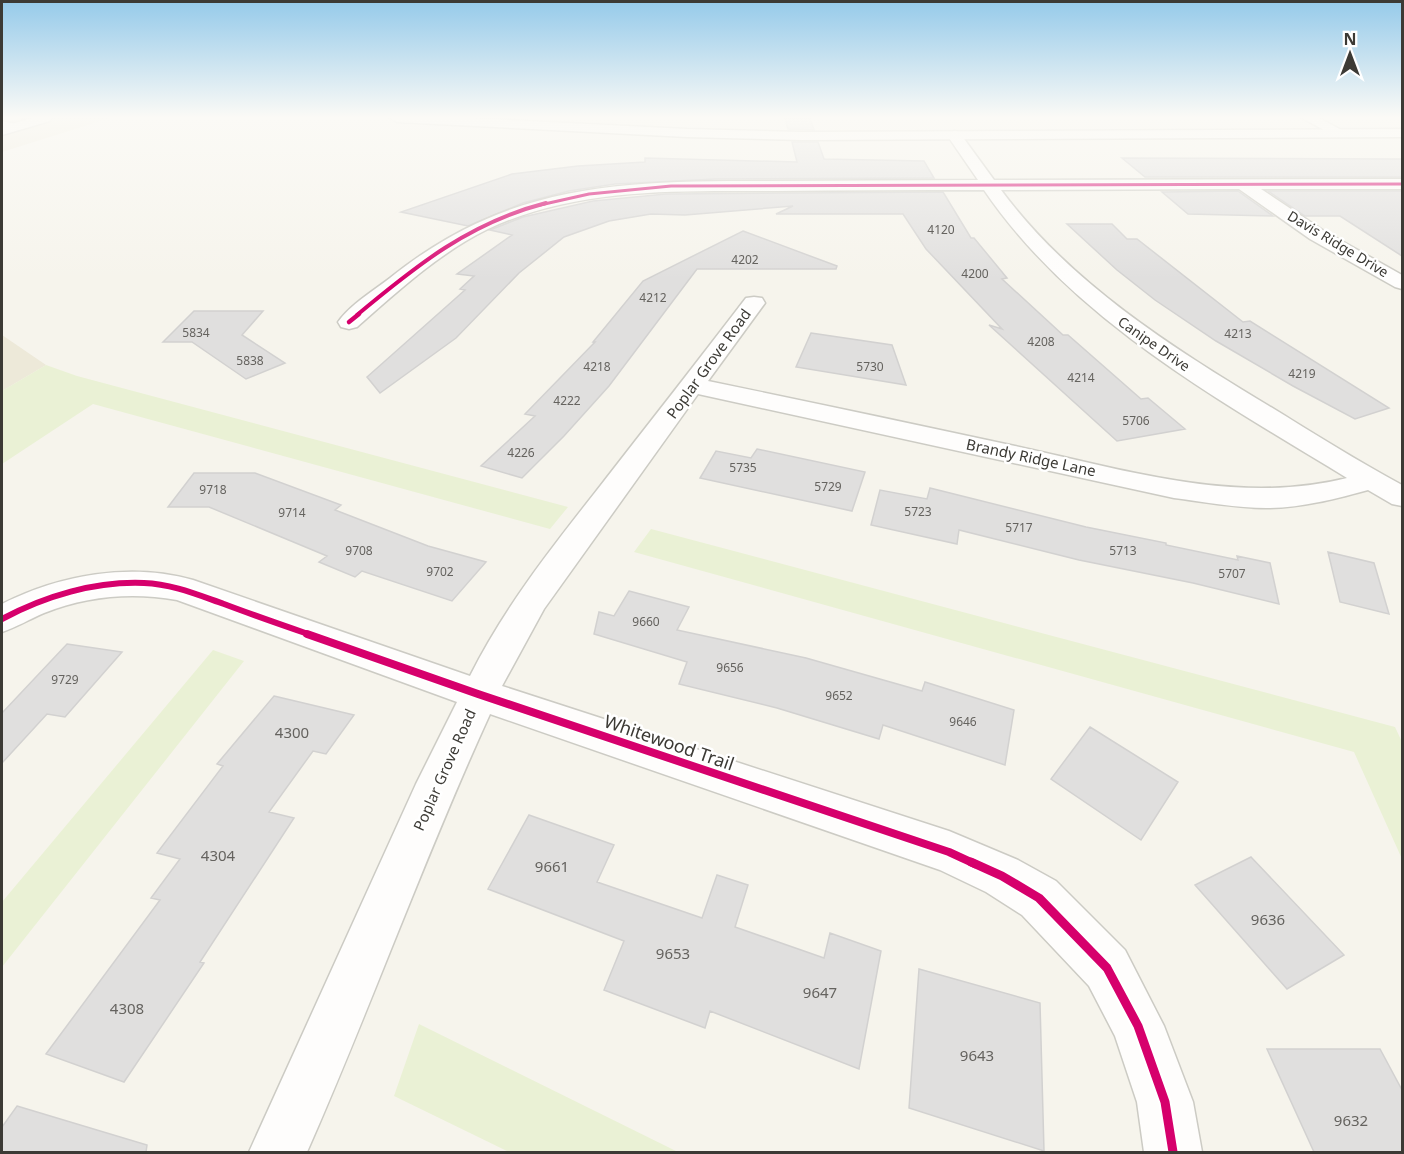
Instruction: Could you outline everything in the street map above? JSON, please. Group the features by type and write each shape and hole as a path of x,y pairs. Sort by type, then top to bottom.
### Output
{"street":[{"name":"Canipe Drive","path":"981,172 1037,247 1110,312 1187,368 1402,497"},
{"path":"349,322 460,237 502,218 571,197 631,188 1402,184"},
{"name":"Davis Ridge Drive","path":"1244,185 1317,235 1402,283"},
{"name":"Poplar Grove Road","path":"278,1152 478,694 532,600 754,303"},
{"name":"Brandy Ridge Lane","path":"693,385 1174,489 1253,498 1296,496 1335,490 1371,480"},
{"name":"Whitewood Trail","path":"2,619 19,609 103,585 143,583 181,588 478,694 949,852 1002,876 1039,898 1107,968 1138,1026 1165,1102 1173,1152"}],"shaded area":[{"path":"2,335 46,365 2,391"}],"green space":[{"path":"46,365 77,376 568,507 550,529 93,404 2,464 2,391"},
{"path":"651,529 1395,727 1402,742 1402,859 1354,752 634,552"},
{"path":"213,650 244,661 2,967 2,902"},
{"path":"419,1024 678,1152 509,1152 394,1096"}],"building":[{"path":"530,172 930,172 934,178 715,179 615,184 569,191 523,203 468,226 401,212 512,174"},
{"path":"1139,172 1402,172 1402,177 1145,177"},
{"path":"1238,191 1273,216 1188,214 1162,192"},
{"path":"1268,191 1402,191 1402,256 1340,216 1305,216"},
{"path":"943,192 971,238 974,238 1007,278 1002,279 1063,335 1068,335 1141,399 1148,398 1185,429 1117,441 989,325 1002,329 926,249 903,214 776,214 793,206 685,215 651,214 609,221 564,237 519,273 456,338 380,393 367,377 465,290 460,289 474,276 457,274 512,235 490,230 523,217 593,201 666,194"},
{"path":"1067,224 1112,224 1127,239 1137,239 1243,322 1250,321 1389,408 1355,419 1293,386 1216,341 1155,300 1117,270"},
{"path":"743,231 837,266 836,269 697,269 609,386 522,478 481,466 535,416 525,414 595,342 593,342 643,281"},
{"path":"194,311 263,311 242,335 285,363 246,379 192,342 163,342"},
{"path":"811,333 892,345 906,385 796,367"},
{"path":"757,449 865,472 852,511 700,478 716,451 751,458"},
{"path":"194,473 255,473 341,505 335,510 428,546 486,562 452,601 362,571 355,577 319,562 327,556 209,507 168,507"},
{"path":"930,488 1086,527 1166,543 1166,545 1238,560 1237,556 1270,563 1279,604 1193,583 1079,560 959,530 957,544 871,525 880,490 927,499"},
{"path":"1328,552 1374,563 1389,614 1340,602"},
{"path":"629,591 689,607 677,630 806,658 922,691 925,682 1014,710 1005,765 883,725 879,739 777,708 679,684 687,662 594,634 599,612 614,616"},
{"path":"67,644 122,652 65,717 47,714 2,763 2,713"},
{"path":"274,696 354,715 326,754 313,751 269,812 294,818 200,962 204,963 124,1082 46,1054 160,900 151,898 180,859 157,853 223,766 217,764"},
{"path":"1090,727 1178,782 1141,840 1051,779"},
{"path":"529,815 614,845 597,882 702,918 717,875 748,885 735,927 824,958 830,933 881,951 859,1069 710,1011 705,1028 604,990 624,941 488,889"},
{"path":"1251,857 1344,955 1287,989 1195,885"},
{"path":"919,969 1040,1003 1044,1151 909,1108"},
{"path":"1267,1049 1380,1049 1402,1090 1402,1152 1314,1152"},
{"path":"17,1106 147,1145 146,1152 2,1152 2,1127"}],"cycle path":[{"path":"349,322 429,257 458,238 508,215 535,206 589,194 671,186 1402,184"},
{"path":"2,619 52,597 90,588 144,583 181,589 478,694 949,852 1002,876 1039,898 1107,968 1138,1026 1165,1102 1173,1152"}]}
